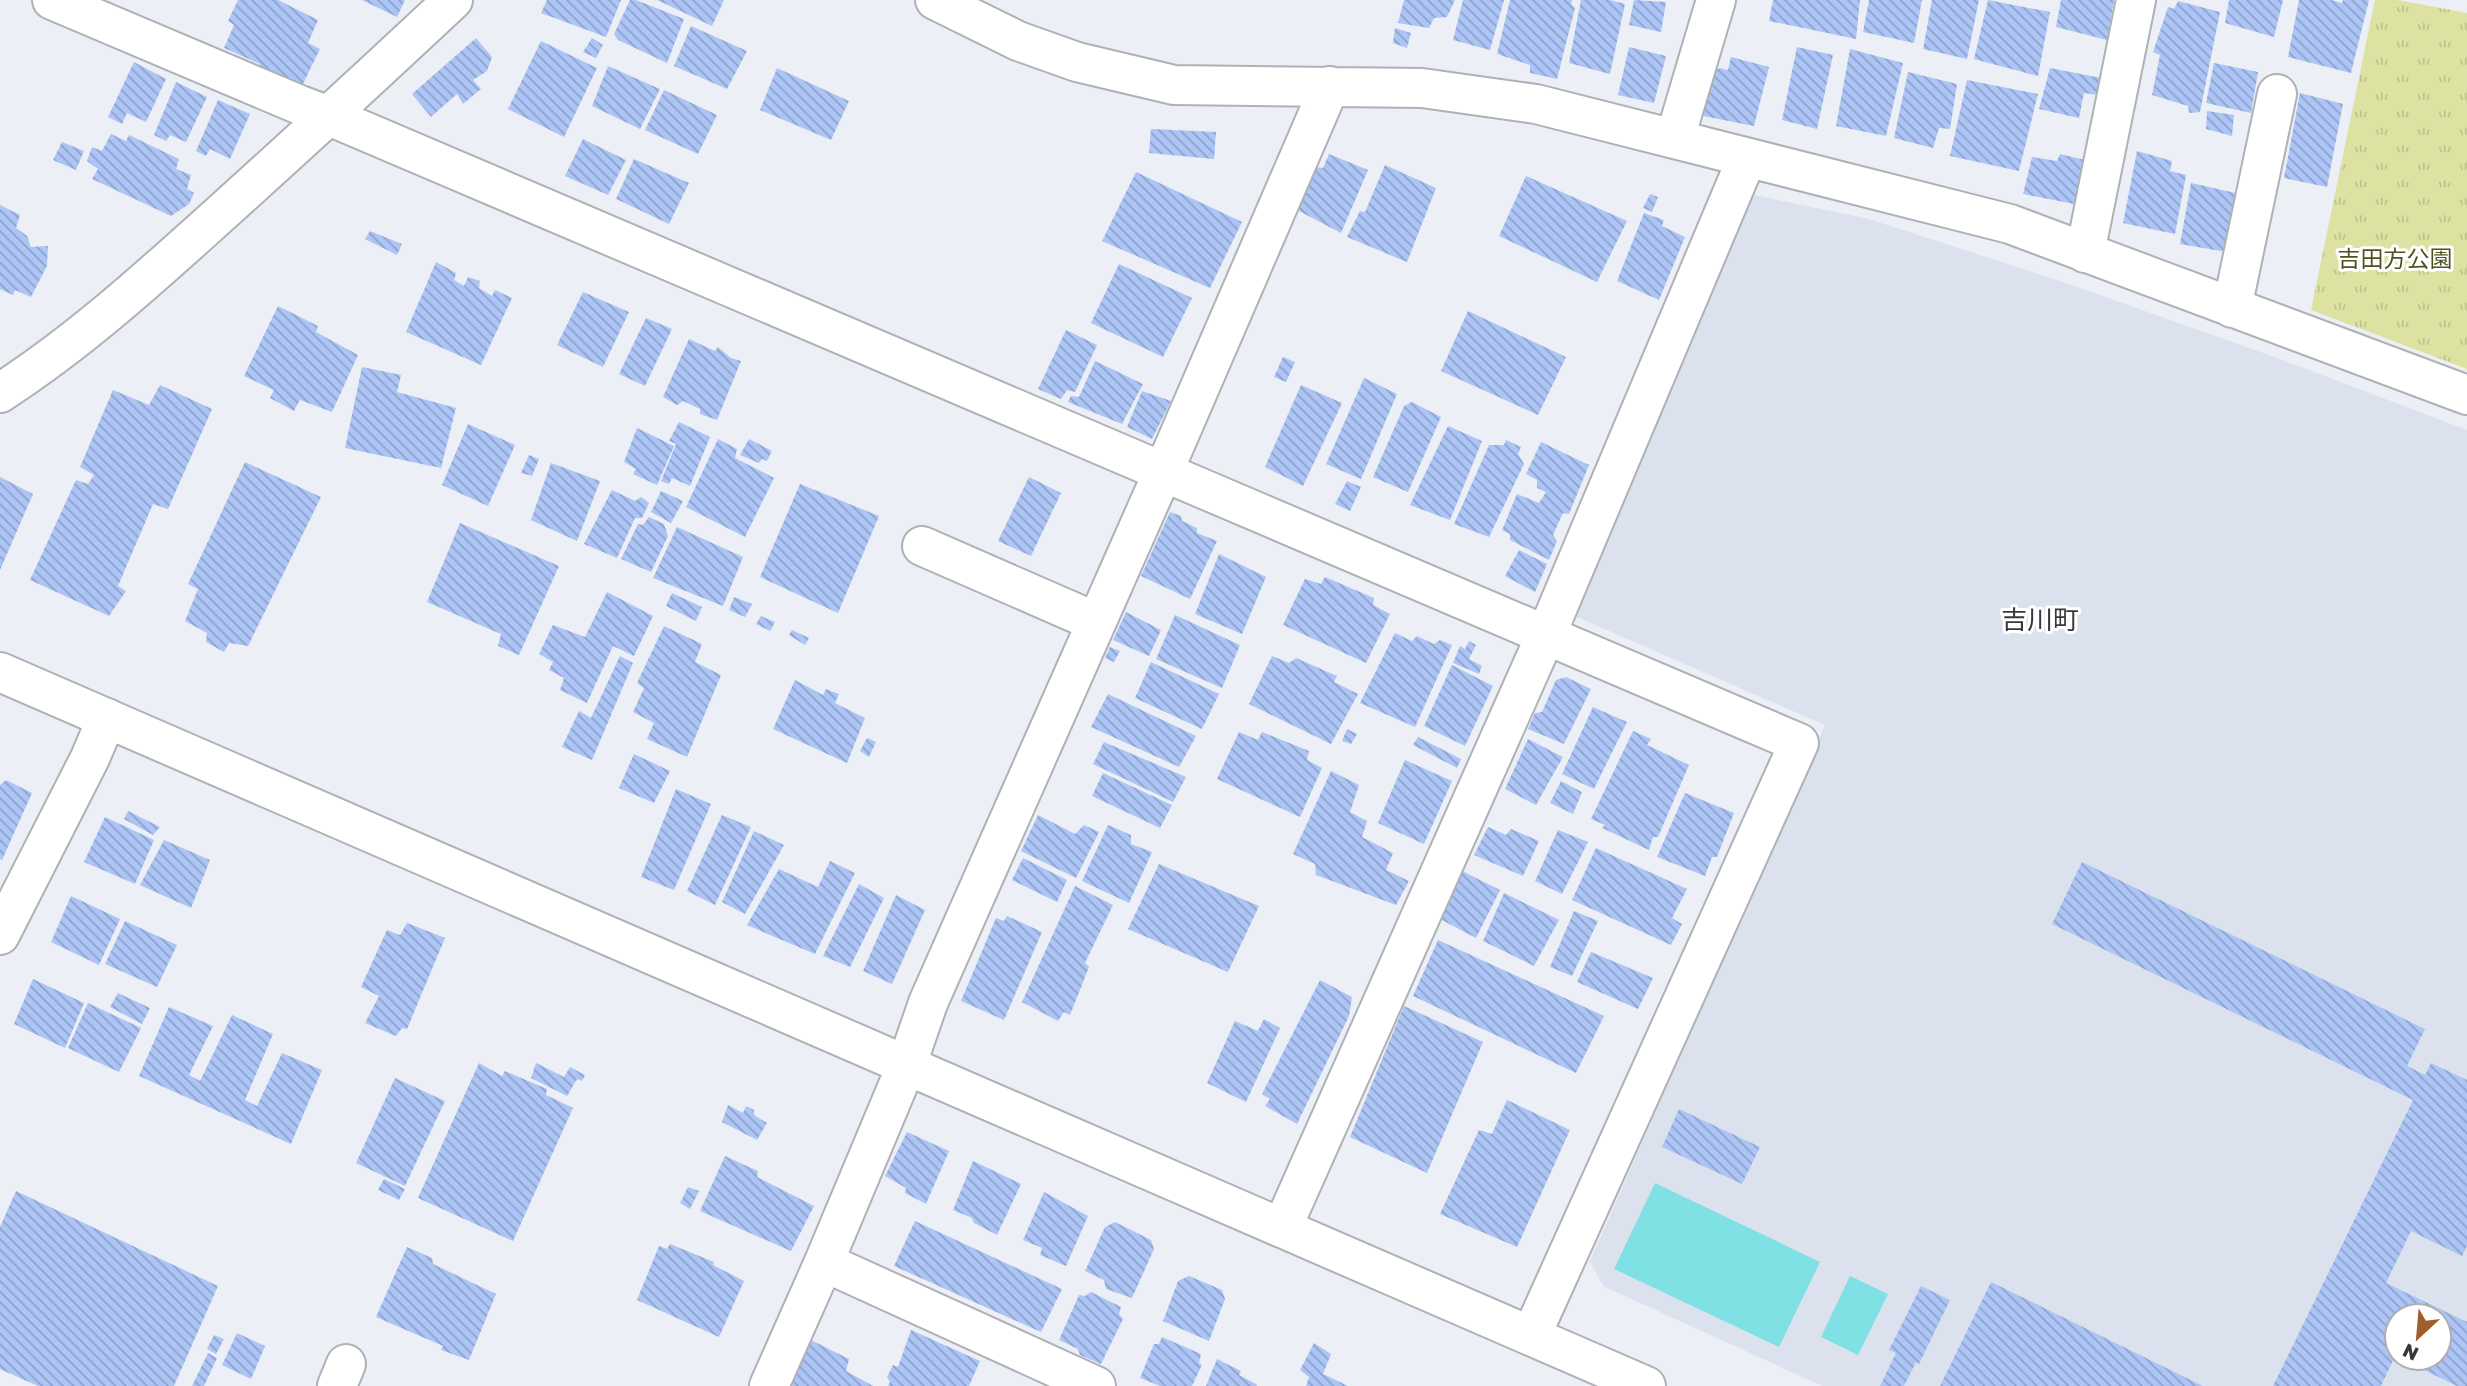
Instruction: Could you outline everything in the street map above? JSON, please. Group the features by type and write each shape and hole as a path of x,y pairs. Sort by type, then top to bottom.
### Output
{"street":[{"path":"52,0 1798,743 1531,1336"},
{"path":"0,393 42,366 119,306 453,0"},
{"path":"935,0 1030,45 1077,62 1174,85 1422,88 1536,104 2010,224 2467,395"},
{"path":"1675,138 1716,0"},
{"path":"2085,253 2136,0"},
{"path":"769,1386 907,1064 928,1003 1330,86"},
{"path":"2232,308 2277,94"},
{"path":"1282,1228 1546,635 1747,158"},
{"path":"922,546 1096,622"},
{"path":"0,672 1646,1386"},
{"path":"3,920 90,758 107,718"},
{"path":"824,1262 1096,1386"}],"shaded area":[{"path":"1750,194 1869,219 2066,283 2283,360 2467,430 2467,1386 1822,1386 1603,1286 1590,1261 1825,725 1568,613"}],"green space":[{"name":"吉田方公園","path":"2375,0 2398,0 2467,13 2467,369 2311,310"}],"water":[{"path":"1655,1183 1820,1262 1779,1347 1614,1269"},
{"path":"1850,1276 1888,1294 1858,1355 1821,1337"}],"building":[{"path":"238,0 278,0 318,20 308,43 320,49 302,86 258,68 260,64 224,48 234,25 228,21"},
{"path":"362,0 405,0 397,17"},
{"path":"547,0 621,0 606,37 541,13"},
{"path":"630,0 684,19 667,63 618,40 614,34"},
{"path":"657,0 724,0 712,26"},
{"path":"1404,0 1455,0 1447,17 1434,18 1429,28 1398,23"},
{"path":"1463,0 1504,0 1490,50 1453,40"},
{"path":"1510,0 1572,0 1571,4 1575,8 1557,79 1530,73 1530,65 1497,54"},
{"path":"1581,0 1610,0 1625,4 1610,74 1569,63"},
{"path":"1634,0 1666,2 1661,32 1629,25"},
{"path":"1773,0 1860,0 1856,39 1769,21"},
{"path":"1869,0 1922,0 1914,43 1863,32"},
{"path":"1932,0 1979,0 1967,59 1923,49"},
{"path":"1988,0 2050,12 2038,76 1974,59"},
{"path":"2061,0 2114,0 2107,40 2056,27"},
{"path":"2229,0 2283,0 2274,37 2225,23"},
{"path":"2299,0 2331,0 2342,3 2343,0 2369,0 2351,73 2288,57"},
{"path":"2178,1 2220,12 2200,112 2189,113 2188,106 2152,95 2160,55 2153,52 2168,7 2174,9"},
{"path":"691,26 747,51 727,89 674,66"},
{"path":"1395,28 1411,33 1407,48 1393,43"},
{"path":"476,38 492,57 487,71 473,80 481,89 463,104 457,94 431,117 412,94"},
{"path":"592,38 603,45 596,58 583,52"},
{"path":"541,41 597,68 564,137 508,109"},
{"path":"1629,47 1666,56 1654,103 1618,95"},
{"path":"1797,47 1833,55 1817,129 1782,120"},
{"path":"1850,49 1903,63 1886,136 1836,126"},
{"path":"1731,57 1769,67 1754,126 1703,116 1710,78 1719,68 1728,70"},
{"path":"134,62 166,79 146,122 127,113 122,124 108,117"},
{"path":"2214,63 2258,72 2251,113 2206,103"},
{"path":"608,66 660,89 640,129 592,106"},
{"path":"777,68 849,101 831,140 760,110"},
{"path":"2050,68 2101,78 2097,95 2084,93 2079,118 2039,109"},
{"path":"1908,72 1957,84 1950,129 1939,128 1933,148 1894,138"},
{"path":"1967,80 2038,94 2019,171 1950,156"},
{"path":"176,82 207,97 186,142 170,135 166,141 154,135"},
{"path":"664,90 717,115 698,154 645,130"},
{"path":"2300,93 2343,104 2327,187 2284,178"},
{"path":"218,100 250,114 230,159 210,149 206,156 196,151"},
{"path":"2207,111 2234,115 2232,136 2206,129"},
{"path":"1151,129 1216,132 1214,159 1149,153"},
{"path":"111,134 126,141 129,135 179,159 176,169 191,175 187,189 194,193 189,204 171,216 92,179 98,169 87,161 92,147 102,151"},
{"path":"583,139 626,160 608,195 565,176"},
{"path":"62,142 84,151 76,170 53,160"},
{"path":"2137,151 2172,161 2170,171 2186,175 2175,234 2123,223"},
{"path":"1329,154 1368,170 1341,233 1299,211 1314,167 1323,168"},
{"path":"2060,154 2089,161 2079,205 2023,194 2032,157 2057,161"},
{"path":"634,159 689,183 669,224 616,199"},
{"path":"1385,165 1436,188 1407,262 1347,237 1360,211 1365,212"},
{"path":"1136,172 1242,222 1210,288 1102,241"},
{"path":"1526,176 1627,221 1597,282 1499,236"},
{"path":"2191,183 2240,194 2227,252 2180,244"},
{"path":"1650,194 1658,197 1652,212 1643,208"},
{"path":"0,205 20,215 16,228 27,236 31,247 48,246 47,266 31,297 15,290 13,295 0,289"},
{"path":"1644,213 1664,220 1662,226 1685,237 1659,300 1617,281"},
{"path":"370,231 402,244 397,255 365,239"},
{"path":"436,262 456,273 454,280 464,286 468,277 480,281 479,288 492,296 495,290 512,298 481,365 406,332"},
{"path":"1119,264 1192,298 1163,357 1091,323"},
{"path":"583,292 629,312 603,367 557,345"},
{"path":"278,306 318,326 316,332 358,355 332,412 300,400 294,411 270,398 274,390 244,376"},
{"path":"1468,311 1566,357 1538,415 1441,371"},
{"path":"646,318 672,329 645,386 619,374"},
{"path":"1066,330 1097,345 1075,392 1067,390 1061,399 1038,389"},
{"path":"689,339 715,351 718,347 731,358 741,361 717,420 700,414 700,409 683,401 677,405 663,397"},
{"path":"1283,357 1295,362 1286,382 1274,377"},
{"path":"1095,361 1143,384 1122,424 1068,402 1071,396 1079,397"},
{"path":"362,367 401,375 397,392 456,408 441,468 345,448"},
{"path":"1364,378 1397,394 1361,479 1326,464"},
{"path":"160,385 212,409 168,509 153,504 118,586 126,591 109,616 30,580 76,480 88,484 94,475 80,467 113,390 149,405"},
{"path":"1301,385 1342,403 1303,486 1265,467"},
{"path":"1142,391 1171,401 1152,439 1127,427"},
{"path":"1412,402 1441,417 1408,492 1373,477 1404,406"},
{"path":"679,422 710,437 690,486 672,478 669,484 661,481 676,444 669,441"},
{"path":"468,424 515,445 488,506 442,485"},
{"path":"1448,426 1482,441 1450,520 1410,505"},
{"path":"637,428 674,446 657,485 633,474 636,469 624,462"},
{"path":"718,439 737,449 735,458 774,478 745,537 686,507"},
{"path":"749,439 772,451 767,461 762,459 759,463 740,455"},
{"path":"1506,440 1521,447 1518,454 1524,464 1489,537 1454,524 1489,445 1504,445"},
{"path":"1541,442 1589,465 1569,514 1563,513 1553,535 1557,541 1549,560 1510,540 1510,534 1502,530 1517,494 1539,503 1546,492 1537,488 1537,480 1526,474"},
{"path":"529,455 539,459 532,476 521,473"},
{"path":"245,462 321,497 248,646 229,643 224,652 206,642 207,633 185,621 198,589 188,584"},
{"path":"551,463 600,481 577,541 531,520"},
{"path":"0,477 33,494 0,570"},
{"path":"1029,477 1061,493 1031,556 998,541"},
{"path":"1347,481 1361,487 1350,511 1335,504"},
{"path":"800,484 879,516 838,613 760,577"},
{"path":"612,490 635,501 641,497 649,503 642,518 635,518 617,558 584,544"},
{"path":"661,491 683,501 671,523 651,512"},
{"path":"1170,512 1181,516 1182,521 1197,528 1197,533 1217,541 1190,599 1141,576"},
{"path":"649,517 664,524 668,536 651,572 621,559 638,524 643,525"},
{"path":"460,523 559,566 519,655 498,646 501,634 427,602"},
{"path":"677,527 743,557 723,606 653,578"},
{"path":"1519,550 1547,564 1535,592 1505,576"},
{"path":"1219,554 1266,577 1242,634 1195,614"},
{"path":"1325,577 1374,598 1373,605 1390,614 1366,663 1283,625 1305,579 1321,584"},
{"path":"607,592 653,616 634,656 613,646 587,703 560,690 564,678 549,670 553,662 539,654 553,625 585,637"},
{"path":"672,593 702,607 696,621 666,606"},
{"path":"734,597 752,604 745,617 729,610"},
{"path":"1126,612 1161,630 1149,656 1113,640"},
{"path":"1175,615 1240,645 1222,688 1156,659"},
{"path":"761,616 775,622 770,631 756,624"},
{"path":"664,626 702,644 695,662 721,675 687,757 647,739 654,723 633,712 644,688 637,683"},
{"path":"792,630 809,638 805,645 789,635"},
{"path":"1395,633 1412,641 1417,636 1434,644 1440,640 1452,645 1415,727 1360,703"},
{"path":"1469,641 1476,645 1469,659 1482,666 1479,674 1453,663 1460,646 1465,649"},
{"path":"1110,647 1120,651 1114,662 1105,658"},
{"path":"620,656 633,663 592,760 562,747 579,711 591,718"},
{"path":"1272,656 1289,663 1296,658 1337,676 1334,682 1358,694 1331,744 1249,704"},
{"path":"1151,662 1219,694 1202,729 1135,698"},
{"path":"1452,665 1493,686 1465,746 1424,726"},
{"path":"1566,677 1591,689 1564,744 1528,729 1535,713 1542,712 1556,680"},
{"path":"795,680 823,695 826,689 839,694 835,703 865,718 847,763 773,729"},
{"path":"1108,694 1196,736 1179,767 1091,727"},
{"path":"1593,707 1627,722 1594,789 1562,774"},
{"path":"1347,729 1357,734 1351,744 1342,741"},
{"path":"1633,731 1651,739 1647,745 1689,765 1658,837 1653,837 1649,850 1602,828 1605,825 1591,819"},
{"path":"1239,732 1258,740 1262,732 1309,751 1307,760 1322,768 1300,817 1217,779"},
{"path":"1418,737 1461,759 1457,768 1413,745"},
{"path":"867,738 876,742 869,757 860,751"},
{"path":"1528,739 1563,757 1536,805 1505,789"},
{"path":"1104,742 1186,777 1173,802 1093,764"},
{"path":"634,754 670,771 654,803 619,788"},
{"path":"1405,760 1452,781 1424,844 1378,823"},
{"path":"1331,771 1359,785 1350,812 1367,821 1362,837 1393,853 1386,870 1409,881 1396,905 1316,875 1315,864 1293,854"},
{"path":"1103,773 1172,805 1160,828 1092,796"},
{"path":"6,780 32,793 2,860 0,785"},
{"path":"1561,781 1582,792 1573,814 1550,803"},
{"path":"676,789 711,804 674,890 641,877"},
{"path":"1685,793 1734,813 1717,857 1712,857 1705,876 1657,857"},
{"path":"128,811 160,827 153,835 124,819"},
{"path":"722,815 751,827 715,905 687,891"},
{"path":"1038,815 1075,834 1084,825 1099,832 1076,878 1021,851"},
{"path":"105,817 154,840 135,884 84,862"},
{"path":"1108,825 1131,835 1131,844 1152,852 1129,903 1082,881"},
{"path":"1488,827 1506,835 1511,829 1539,841 1523,876 1474,855"},
{"path":"1558,830 1588,842 1562,894 1535,881"},
{"path":"754,831 784,845 745,914 722,902"},
{"path":"164,840 210,860 191,908 140,885"},
{"path":"1596,848 1687,889 1672,918 1682,924 1671,945 1572,900"},
{"path":"1023,858 1067,880 1057,902 1012,880"},
{"path":"830,861 855,873 815,954 747,925 779,869 818,887"},
{"path":"2082,862 2425,1029 2407,1066 2425,1075 2431,1063 2467,1080 2467,1246 2462,1256 2411,1231 2386,1283 2425,1302 2383,1302 2383,1372 2388,1372 2381,1386 2273,1386 2413,1100 2052,924"},
{"path":"1159,864 1259,906 1228,972 1128,929"},
{"path":"1462,871 1500,890 1476,938 1438,918"},
{"path":"859,884 884,898 850,967 823,956"},
{"path":"1075,886 1113,905 1085,963 1089,967 1070,1015 1064,1012 1058,1021 1022,1002"},
{"path":"1504,893 1559,920 1534,966 1483,941"},
{"path":"896,895 925,910 892,984 863,971"},
{"path":"71,896 120,919 99,965 51,942"},
{"path":"1574,911 1598,921 1572,976 1550,967"},
{"path":"1007,916 1042,932 1004,1020 961,1001 996,918 1004,921"},
{"path":"125,921 177,945 157,987 105,964"},
{"path":"407,923 445,938 407,1029 402,1028 396,1036 365,1023 379,996 361,987 387,930 400,935"},
{"path":"1438,940 1604,1016 1576,1073 1413,996"},
{"path":"1591,952 1653,978 1638,1009 1577,982"},
{"path":"33,979 84,1003 65,1048 14,1024"},
{"path":"1320,980 1352,997 1349,1016 1297,1124 1265,1106 1270,1099 1262,1094"},
{"path":"118,993 150,1008 142,1024 110,1007"},
{"path":"88,1003 141,1028 119,1072 68,1048"},
{"path":"1404,1006 1483,1042 1427,1173 1350,1137"},
{"path":"169,1007 213,1026 189,1075 200,1081 232,1015 273,1034 245,1100 257,1106 282,1053 322,1070 291,1144 139,1076"},
{"path":"1264,1019 1280,1028 1246,1102 1207,1083 1235,1021 1258,1031"},
{"path":"479,1063 502,1076 505,1071 547,1089 546,1095 573,1108 513,1241 418,1198"},
{"path":"536,1063 564,1077 570,1067 585,1075 582,1081 577,1079 567,1096 531,1078"},
{"path":"395,1078 445,1101 405,1186 356,1163"},
{"path":"1507,1100 1570,1130 1517,1247 1440,1214 1479,1130 1492,1134"},
{"path":"728,1105 743,1113 746,1106 767,1123 757,1140 722,1122"},
{"path":"1679,1109 1760,1147 1742,1184 1662,1147"},
{"path":"907,1132 949,1151 926,1204 905,1193 906,1188 885,1176"},
{"path":"725,1156 758,1171 757,1177 814,1206 791,1251 700,1211"},
{"path":"973,1161 1021,1184 997,1235 974,1223 972,1218 953,1210"},
{"path":"384,1179 405,1189 399,1200 378,1190"},
{"path":"688,1187 699,1191 690,1209 680,1203"},
{"path":"16,1191 218,1286 174,1386 38,1386 0,1369 0,1227"},
{"path":"1044,1192 1088,1216 1066,1266 1040,1255 1042,1248 1023,1240"},
{"path":"915,1221 1062,1289 1041,1332 894,1266"},
{"path":"1115,1222 1151,1240 1154,1249 1132,1298 1106,1289 1104,1280 1085,1271 1105,1227"},
{"path":"670,1244 714,1262 713,1265 744,1281 719,1337 637,1300 659,1246 667,1249"},
{"path":"407,1247 432,1258 433,1264 496,1294 469,1360 441,1350 443,1346 376,1317"},
{"path":"1189,1276 1222,1290 1225,1299 1209,1341 1163,1321 1178,1281"},
{"path":"1991,1282 2203,1386 1940,1386"},
{"path":"1921,1286 1950,1300 1919,1364 1916,1362 1904,1386 1880,1386 1896,1353 1889,1350"},
{"path":"1091,1292 1121,1307 1119,1314 1123,1319 1101,1364 1080,1355 1078,1349 1059,1340 1079,1295 1085,1296"},
{"path":"2453,1315 2467,1322 2467,1386 2457,1386 2428,1372 2453,1372"},
{"path":"911,1330 980,1361 969,1386 888,1386 890,1382 887,1377 893,1365 898,1367"},
{"path":"237,1333 265,1346 251,1379 222,1365"},
{"path":"214,1335 224,1339 216,1354 207,1349"},
{"path":"1162,1337 1201,1354 1199,1363 1202,1365 1192,1386 1160,1386 1140,1378 1154,1344 1159,1344"},
{"path":"811,1340 849,1359 846,1371 873,1386 792,1386"},
{"path":"1314,1343 1331,1354 1323,1374 1348,1386 1306,1386 1309,1377 1300,1370"},
{"path":"208,1353 217,1358 204,1386 192,1386"},
{"path":"1217,1359 1241,1371 1239,1375 1257,1386 1206,1386"}],"district":[{"name":"吉川町","path":"2040,620"}]}
